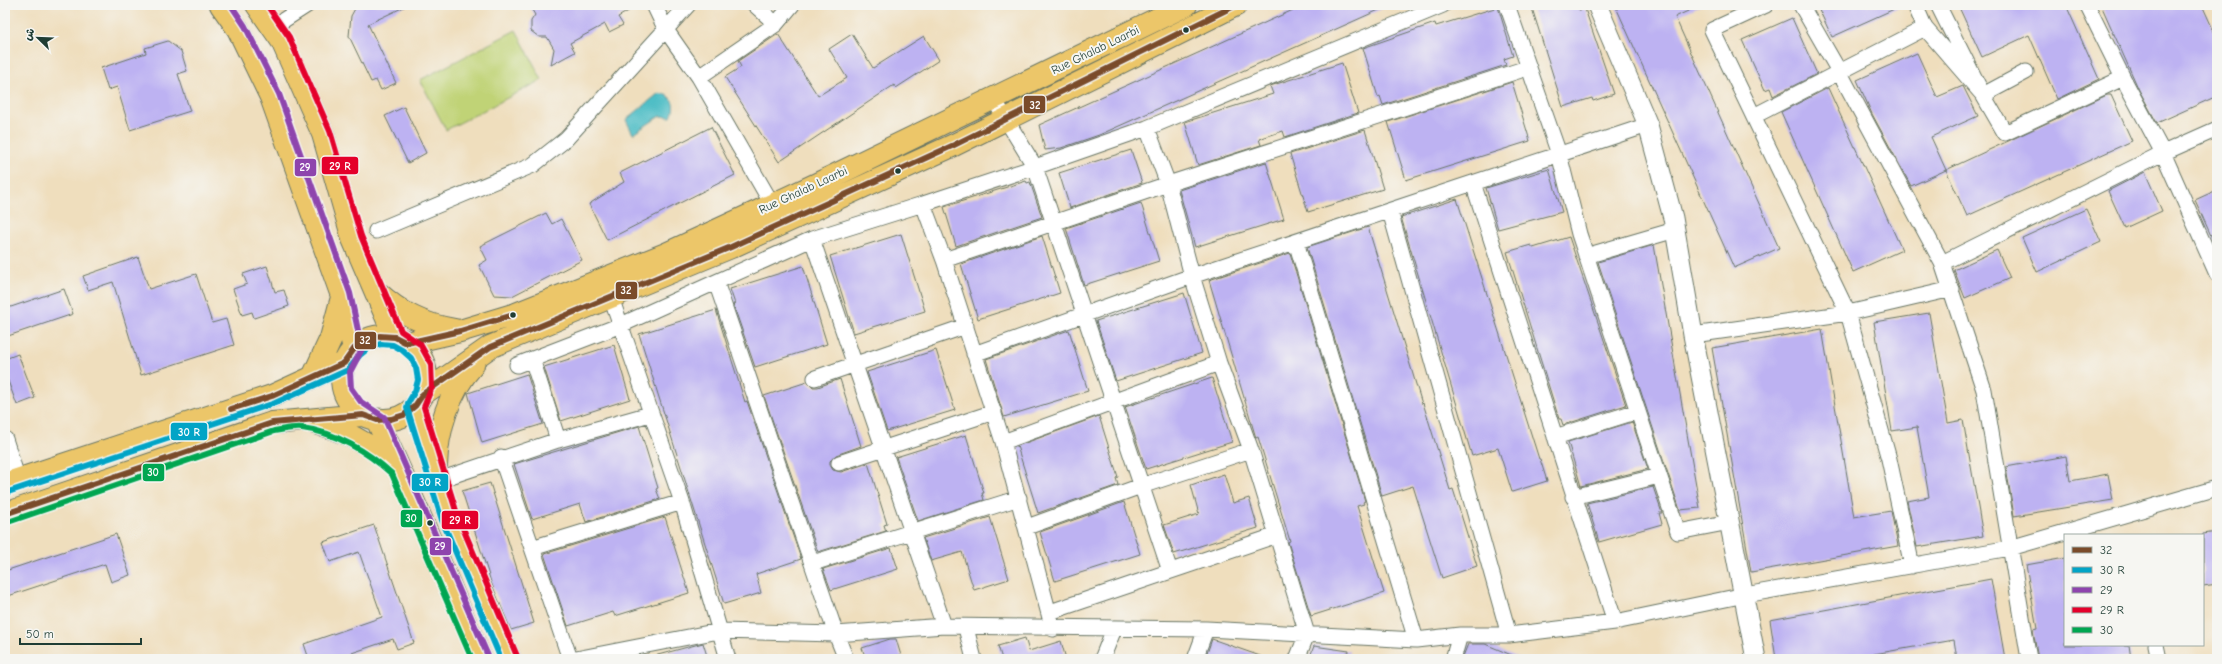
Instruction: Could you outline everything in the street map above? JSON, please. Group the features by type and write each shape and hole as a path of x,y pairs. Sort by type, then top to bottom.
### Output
{"main road":[{"path":"221,5 238,29 271,97 342,296 349,356 342,375 342,387 346,398 354,408 370,417 399,469 481,659"},
{"path":"5,514 272,423 370,417 391,420 404,415 419,400 426,380 424,366 418,353 401,340 372,288 354,239 323,134 282,41 257,5"},
{"name":"Rue Ghalab Laarbi","path":"401,340 460,331 530,309 608,288 731,247 1006,120 1146,37 1186,5"},
{"name":"Rue Ghalab Laarbi","path":"419,400 490,347 608,288 722,227 958,117 993,98 1146,37 1236,5"},
{"path":"722,227 731,247"},
{"path":"372,288 391,305 412,318 435,327 460,331"},
{"path":"313,377 332,338 342,296"},
{"path":"12,482 150,435 272,396 313,377 349,356 366,340 380,336 401,340"},
{"path":"436,481 436,451 445,415 454,394 470,369 490,347"},
{"path":"419,400 436,481 449,516 510,659"},
{"path":"302,420 323,425 351,436 382,454 399,469"}],"street":[{"path":"273,27 307,5"},
{"path":"654,5 666,30 699,77 772,204"},
{"path":"376,231 533,165 566,139 688,5"},
{"path":"755,5 776,24"},
{"path":"699,77 776,24 792,5"},
{"path":"517,365 621,325 812,239 1035,167 1147,128 1443,5"},
{"path":"1507,5 1559,154 1578,234 1678,532 1730,522"},
{"path":"1597,5 1648,125 1675,230 1693,335 1745,595 1756,659"},
{"path":"1766,5 1712,30 1848,313 1889,459 1912,566"},
{"path":"1801,5 1840,73 1942,263 1952,289 1984,390 2029,659"},
{"path":"1915,5 1925,28 1983,95"},
{"path":"1938,5 1983,95 2004,133 2123,78"},
{"path":"2087,5 2123,78 2163,153 2217,274"},
{"path":"1754,116 1925,28"},
{"path":"944,260 1054,224 1168,184 1528,68"},
{"path":"1983,95 2026,72"},
{"path":"993,98 1035,167 1170,571"},
{"path":"974,354 1192,276 1648,125"},
{"path":"1147,128 1168,184 1192,276 1219,363 1251,450 1307,634 1297,659"},
{"path":"1942,263 2163,153 2217,129"},
{"path":"1473,183 1573,497 1615,622"},
{"path":"923,204 944,260 1004,442 1050,612 1053,629"},
{"path":"1390,211 1509,635"},
{"path":"1586,256 1675,230"},
{"path":"812,239 944,626"},
{"path":"1296,242 1416,640"},
{"path":"716,282 836,634 846,659"},
{"path":"608,288 650,414 682,502 728,659"},
{"path":"1693,335 1848,313 1952,289"},
{"path":"815,378 966,326"},
{"path":"532,359 558,440"},
{"path":"1004,442 1219,363"},
{"path":"1555,437 1638,411"},
{"path":"838,463 994,412"},
{"path":"436,481 558,440 650,414"},
{"path":"5,439 12,482"},
{"path":"1027,526 1141,486 1251,450"},
{"path":"501,458 570,659"},
{"path":"1573,497 1659,476"},
{"path":"576,659 719,631 836,634 944,626 966,628 1053,629 1206,629 1416,640 1460,635 1509,635 1615,622 1745,595 2010,548 2217,488"},
{"path":"813,563 1019,498"},
{"path":"532,548 682,502"},
{"path":"1050,612 1277,535"},
{"path":"966,628 974,659"},
{"path":"1102,659 1114,629"},
{"path":"1195,659 1206,629"},
{"path":"1453,659 1460,635"},
{"path":"2156,646 2159,659"}],"green space":[{"path":"516,30 542,80 446,130 420,80"}],"water":[{"path":"659,93 667,96 672,101 673,112 671,117 660,116 633,134 626,120"}],"building":[{"path":"357,5 408,5 368,24 396,83 381,90 376,80 371,82 349,36 351,16"},
{"path":"529,5 639,5 618,17 623,25 609,32 605,24 570,43 575,52 551,65 554,49 547,37 539,37 531,31 531,21 535,15"},
{"path":"1304,5 1390,5 1099,135 1061,148 1045,150 1039,125"},
{"path":"1531,5 1577,5 1579,10 1585,9 1614,94 1593,101 1592,98 1563,107"},
{"path":"1615,5 1701,5 1675,17 1779,248 1734,268"},
{"path":"1817,5 1903,5 1832,37"},
{"path":"1958,5 2066,5 2099,79 2057,99 2029,35 1982,57"},
{"path":"2101,5 2202,5 2217,38 2217,96 2157,123 2139,90"},
{"path":"1498,7 1513,56 1504,59 1506,65 1383,105 1380,96 1378,97 1363,48 1435,23 1436,26"},
{"path":"1792,18 1817,74 1773,96 1770,88 1765,90 1742,40"},
{"path":"778,34 818,96 847,78 829,49 852,34 873,68 924,36 939,60 896,88 894,85 779,162 725,77 741,67 738,61"},
{"path":"168,41 181,51 187,71 178,74 190,111 130,130 117,87 108,90 101,68 146,53 145,48"},
{"path":"1917,53 1937,97 1963,86 1978,116 1931,137 1946,170 1911,186 1872,114 1857,80"},
{"path":"1342,63 1358,113 1285,137 1283,131 1259,139 1261,145 1198,165 1185,122 1273,94 1270,86"},
{"path":"1512,82 1530,141 1406,180 1388,122"},
{"path":"1828,88 1902,250 1853,272 1781,112"},
{"path":"2107,95 2111,95 2132,141 1967,216 1946,170"},
{"path":"404,107 426,153 408,163 385,116"},
{"path":"711,127 735,175 607,240 589,204 624,182 620,173"},
{"path":"1365,130 1383,189 1308,212 1290,154"},
{"path":"1131,150 1142,183 1070,208 1059,173"},
{"path":"1266,162 1284,219 1195,247 1179,190"},
{"path":"1549,169 1562,212 1498,229 1486,188"},
{"path":"2145,172 2162,211 2125,228 2108,191"},
{"path":"1026,181 1027,183 1030,182 1042,217 956,246 944,207"},
{"path":"2217,190 2217,249 2195,200"},
{"path":"1457,199 1547,481 1512,492 1498,448 1472,456 1401,217"},
{"path":"1141,203 1159,261 1084,285 1066,228"},
{"path":"2086,209 2101,242 2037,272 2022,238"},
{"path":"546,213 552,224 561,219 582,260 512,296 494,295 479,265 487,260 480,246"},
{"path":"1368,227 1422,404 1423,403 1450,490 1453,489 1477,566 1442,578 1413,486 1382,496 1307,247"},
{"path":"901,234 925,311 854,333 830,256"},
{"path":"1042,236 1060,293 978,319 961,264"},
{"path":"1569,237 1626,405 1563,425 1561,419 1559,419 1507,252 1531,245 1533,248"},
{"path":"1654,245 1700,508 1680,510 1598,262"},
{"path":"1997,250 2010,278 1965,298 1954,270"},
{"path":"1290,253 1365,501 1363,502 1364,504 1357,506 1384,593 1311,616 1288,542 1290,541 1258,437 1256,438 1209,280"},
{"path":"138,257 149,289 196,274 212,323 226,319 234,345 141,375 113,282 88,290 83,276"},
{"path":"267,266 275,292 284,290 289,306 254,318 252,312 242,315 233,289 247,284 243,274"},
{"path":"803,266 827,344 755,367 733,304 735,304 730,289"},
{"path":"64,289 73,314 8,336 5,326 5,309"},
{"path":"1184,293 1202,353 1116,381 1096,321"},
{"path":"716,310 745,402 747,401 801,559 756,574 761,593 724,604 639,334"},
{"path":"1929,313 1948,423 1963,420 1983,536 1917,547 1907,501 1929,497 1917,427 1892,431 1874,322"},
{"path":"1822,329 1854,517 1891,511 1898,546 1751,572 1712,348"},
{"path":"1069,330 1088,391 1004,417 986,359"},
{"path":"614,345 630,399 561,421 544,367"},
{"path":"936,350 955,410 887,431 867,372"},
{"path":"18,354 35,398 17,405 5,373 5,359"},
{"path":"527,374 543,424 482,443 468,393"},
{"path":"1212,378 1232,442 1146,469 1125,407"},
{"path":"840,379 861,446 836,455 830,461 830,465 833,470 841,472 868,463 887,524 884,525 886,531 818,552 764,396 807,382 813,387 818,387"},
{"path":"1099,416 1118,477 1116,478 1118,485 1038,513 1017,446"},
{"path":"1632,422 1648,469 1581,486 1568,442"},
{"path":"639,426 660,499 586,522 580,504 532,519 514,464"},
{"path":"966,435 984,493 982,493 984,500 918,521 896,457"},
{"path":"2066,456 2070,481 2108,474 2113,500 2014,516 2006,467"},
{"path":"1224,474 1233,503 1249,498 1258,528 1174,554 1164,525 1199,514 1191,485"},
{"path":"490,483 534,623 511,630 491,582 462,491"},
{"path":"1653,487 1662,513 1659,513 1662,524 1599,542 1587,503"},
{"path":"1124,502 1140,554 1055,581 1040,532"},
{"path":"665,517 689,593 615,616 613,612 568,626 544,554"},
{"path":"990,517 1009,579 974,590 962,552 931,561 923,538"},
{"path":"374,525 414,643 397,649 393,639 334,659 309,659 304,644 382,617 359,552 330,562 323,542"},
{"path":"2217,532 2217,584 2204,586 2203,534"},
{"path":"116,534 130,575 111,582 105,564 5,597 5,571"},
{"path":"891,548 898,569 831,590 823,569"},
{"path":"2064,558 2064,646 2129,646 2131,659 2038,659 2033,630 2037,629 2026,565"},
{"path":"1991,579 2005,659 1957,659 1954,640 1874,654 1875,659 1776,659 1770,620"},
{"path":"1025,638 1029,651 1061,641 1066,659 1002,659 998,646"},
{"path":"890,639 896,639 902,659 866,659 862,648"},
{"path":"1212,639 1263,657 1262,659 1205,659"},
{"path":"703,643 708,659 654,659 654,656"},
{"path":"1468,644 1485,644 1521,659 1462,659"},
{"path":"1314,646 1349,651 1348,659 1309,659"}],"transit line":[{"name":"29","path":"231,5 245,26 279,94 350,293 362,349 350,372 351,388 361,402 384,417 488,656"},
{"path":"267,5 289,37 330,131 361,236 401,331 420,344 431,364 432,387 424,407 457,514 517,656"},
{"name":"32","path":"5,514 272,423 363,415 377,420 391,419 404,415 415,406 423,394 490,347 731,247 954,145 1236,5"},
{"name":"32","path":"231,409 272,396 344,363 354,349 366,340 380,336 395,337 407,343 460,331 513,315"},
{"path":"8,492 275,403 348,370 360,355 370,347 381,344 393,345 402,350 411,358 416,368 418,380 415,391 408,403 407,408 442,520 501,659"},
{"name":"30","path":"8,522 274,431 291,428 314,430 350,444 372,458 392,474 472,659"}]}
